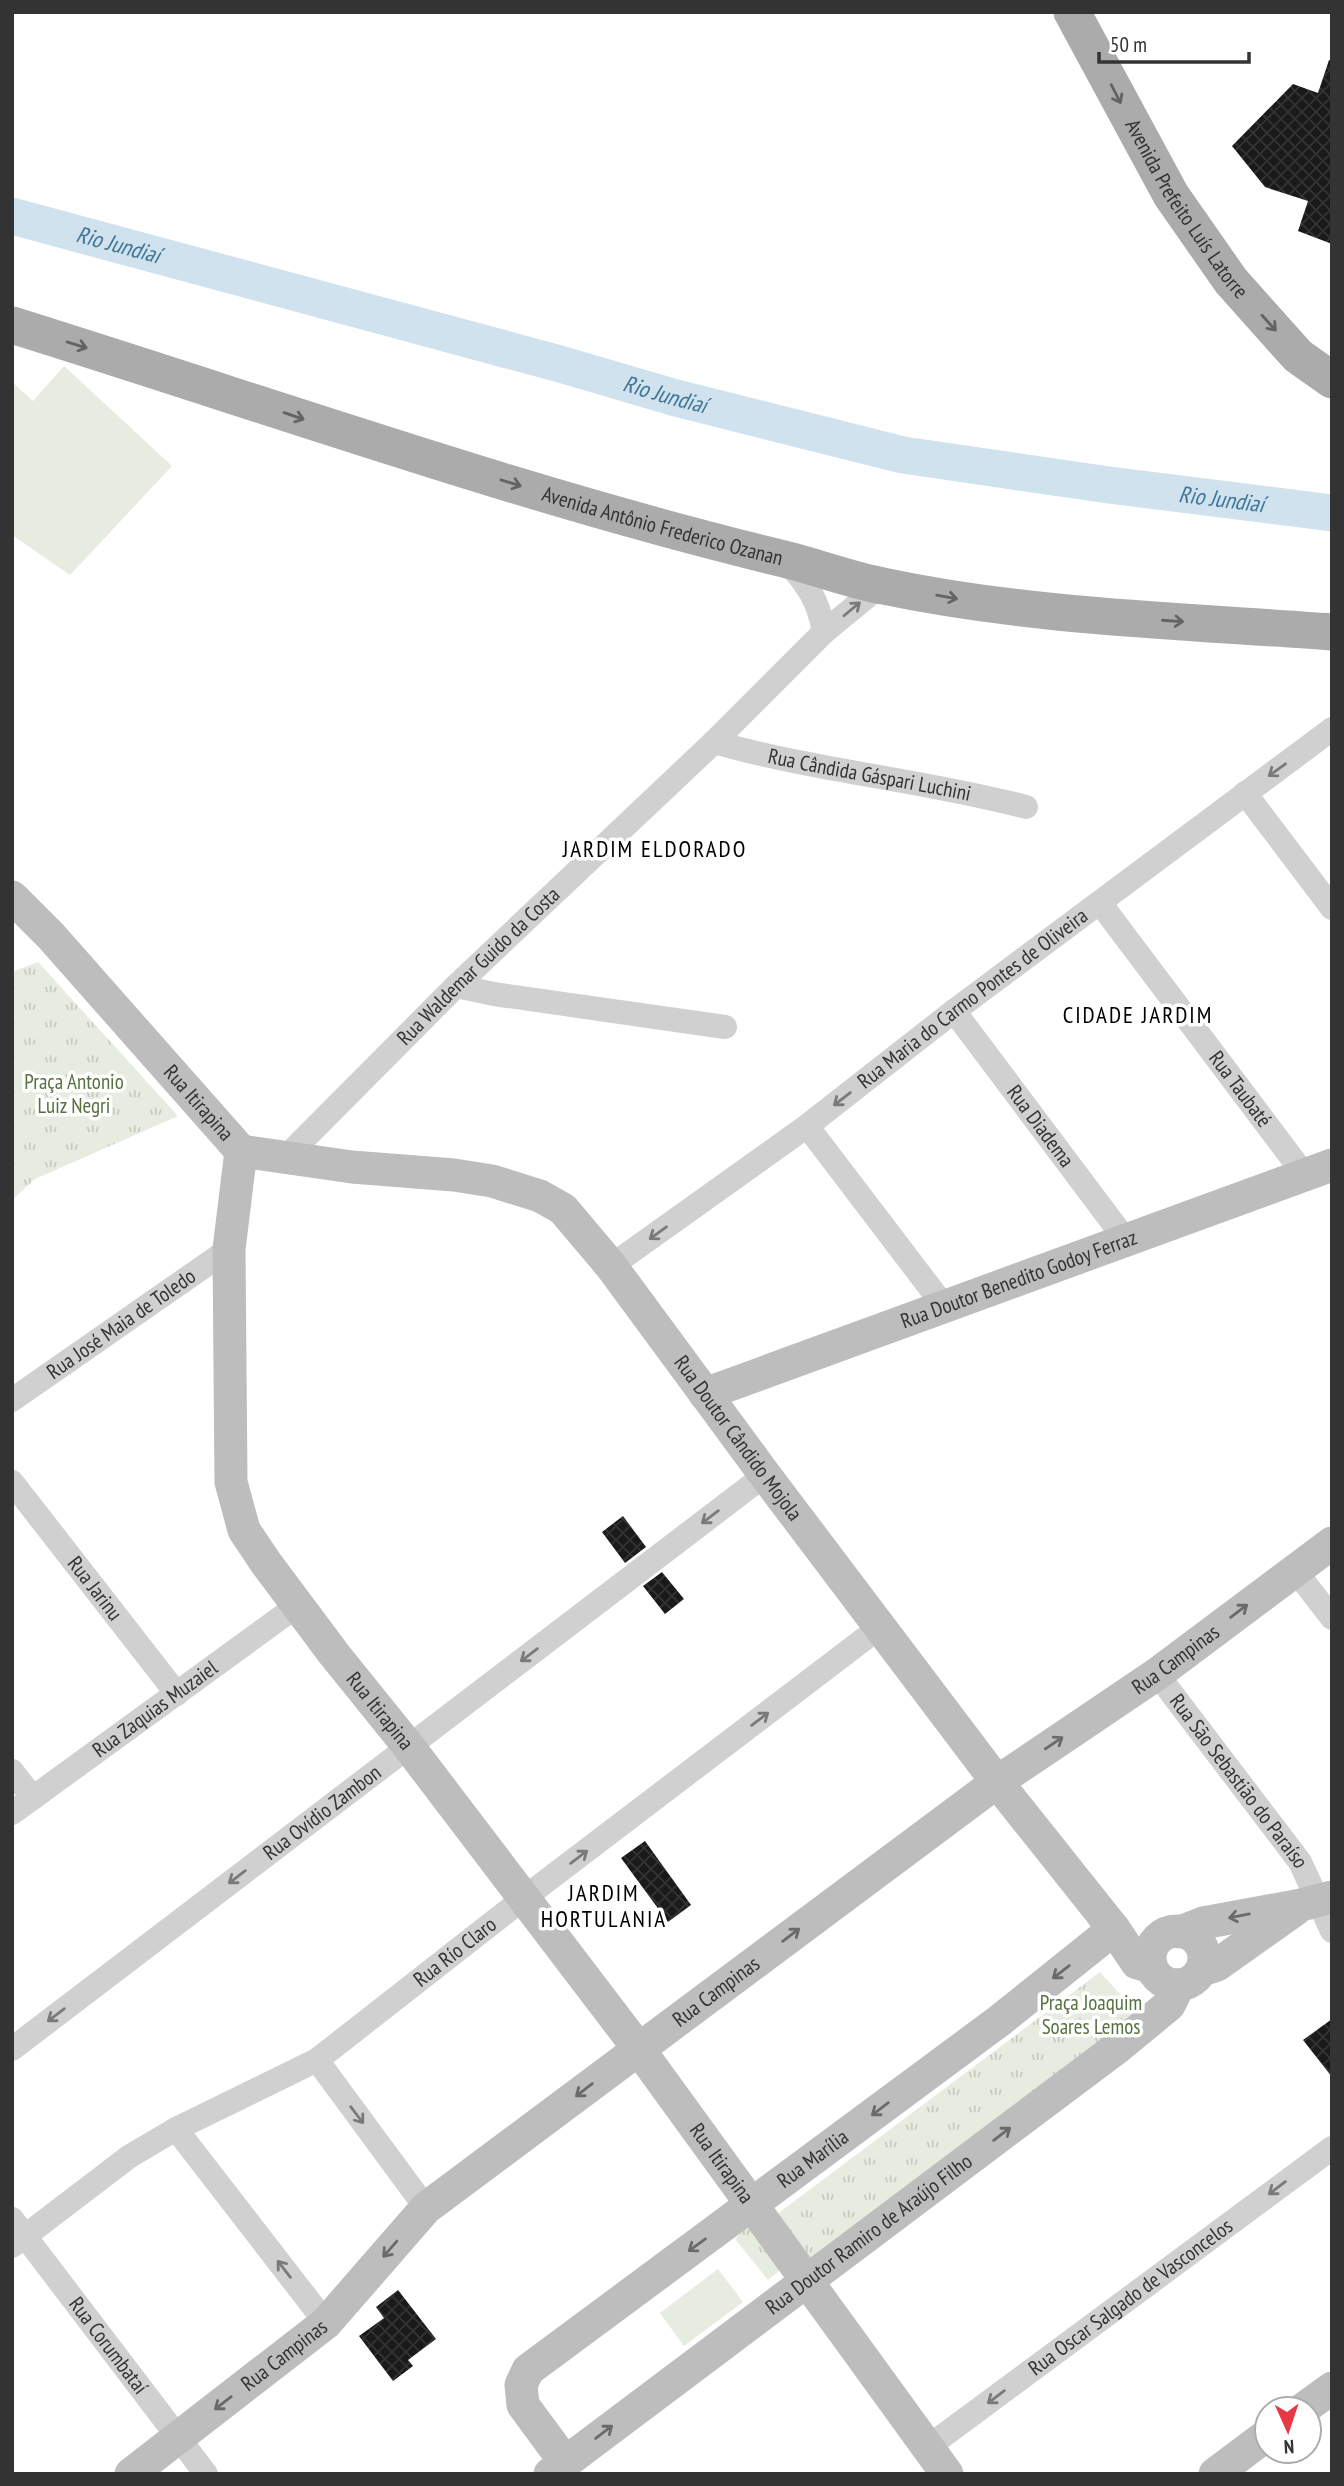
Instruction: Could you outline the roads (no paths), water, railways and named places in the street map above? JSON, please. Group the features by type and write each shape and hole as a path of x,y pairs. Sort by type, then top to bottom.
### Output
{"main road":[{"name":"Avenida Prefeito Luís Latorre","path":"1072,12 1171,195 1231,281 1298,356 1332,380"},
{"name":"Avenida Antônio Frederico Ozanan","path":"12,325 322,425 645,524 880,586 993,604 1135,618 1332,632"}],"street":[{"path":"785,560 814,596 820,609 824,632"},
{"name":"Rua Waldemar Guido da Costa","path":"286,1157 456,986 714,741 824,632 880,586"},
{"name":"Rua Maria do Carmo Pontes de Oliveira","path":"611,1266 807,1126 954,1011 1332,729"},
{"name":"Rua Cândida Gáspari Luchini","path":"714,741 766,757 980,795 1026,807"},
{"path":"1245,793 1332,908"},
{"name":"Rua Itirapina","path":"12,897 51,936 241,1151 229,1249 230,1482 244,1530 334,1654 409,1747 638,2048 938,2461"},
{"name":"Rua Taubaté","path":"1100,902 1318,1170"},
{"path":"456,986 494,994 725,1027"},
{"name":"Rua Diadema","path":"954,1011 1125,1239"},
{"path":"807,1126 944,1306"},
{"name":"Rua Doutor Cândido Mojola","path":"241,1151 352,1167 454,1175 514,1187 540,1196 563,1209 611,1266 765,1475 997,1782 1114,1929 1137,1963 1151,1967 1157,1977 1168,1984 1191,1978"},
{"name":"Rua Doutor Benedito Godoy Ferraz","path":"705,1394 1318,1170"},
{"name":"Rua José Maia de Toledo","path":"12,1400 229,1249"},
{"name":"Rua Ovídio Zambon","path":"12,2049 765,1475"},
{"name":"Rua Jarinu","path":"12,1482 177,1694"},
{"name":"Rua Campinas","path":"131,2474 326,2323 426,2208 997,1782 1157,1674 1332,1543"},
{"path":"1294,1569 1332,1618"},
{"name":"Rua Zaquias Muzaiel","path":"12,1813 298,1605"},
{"name":"Rua Río Claro","path":"17,2234 130,2156 176,2129 317,2060 524,1898 880,1627"},
{"name":"Rua São Sebastião do Paraíso","path":"1157,1674 1300,1862 1332,1931"},
{"path":"12,1771 33,1798"},
{"path":"1151,1967 1151,1952 1158,1939 1172,1933 1203,1923 1317,1900"},
{"path":"1191,1978 1217,1965 1317,1900"},
{"path":"1114,1929 1188,1934 1201,1945 1203,1953 1191,1978"},
{"name":"Rua Marília","path":"557,2468 523,2405 520,2385 527,2370 999,2021 1114,1929"},
{"name":"Rua Doutor Ramiro de Araújo Filho","path":"557,2468 1118,2048 1169,2006 1191,1978"},
{"path":"317,2060 426,2208"},
{"path":"176,2129 326,2323"},
{"name":"Rua Oscar Salgado de Vasconcelos","path":"938,2461 1332,2148"},
{"name":"Rua Corumbataí","path":"17,2234 206,2474"},
{"path":"1215,2474 1253,2446"}],"waterway":[{"name":"Rio Jundiaí","path":"12,216 560,364 676,398 903,455 1109,485 1332,513"}],"district":[{"name":"JARDIM ELDORADO","path":"655,849"},
{"name":"CIDADE JARDIM","path":"1138,1015"},
{"name":"JARDIM HORTULANIA","path":"604,1906"}],"park label":[{"name":"Praça Antonio Luiz Negri","path":"74,1094"},
{"name":"Praça Joaquim Soares Lemos","path":"1091,2015"}]}
